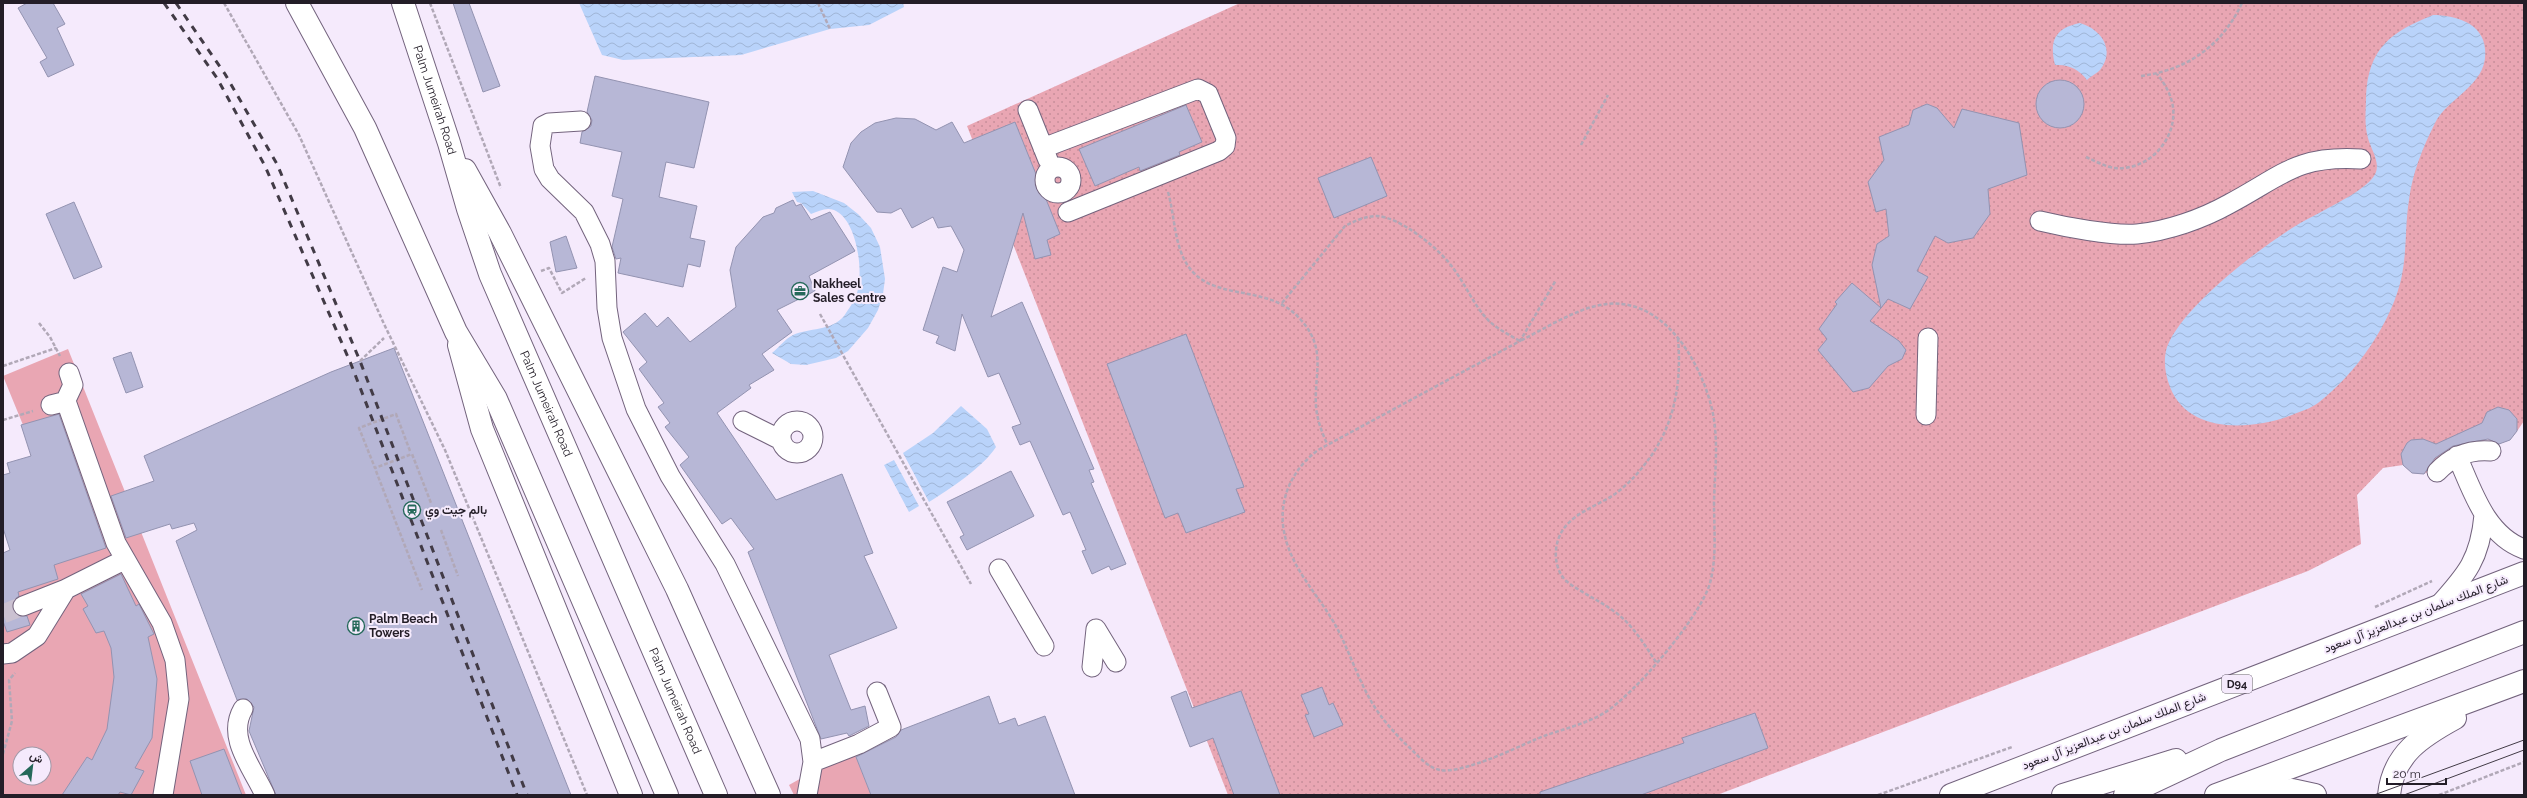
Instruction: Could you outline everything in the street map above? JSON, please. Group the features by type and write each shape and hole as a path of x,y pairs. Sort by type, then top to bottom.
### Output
{"main road":[{"path":"297,3 334,67 365,128 456,332 484,376 507,422 667,795"},
{"name":"Palm Jumeirah Road","path":"403,3 490,274 716,795"},
{"path":"449,143 516,264 678,589 769,795"},
{"path":"456,332 467,381 482,429 631,795"},
{"name":"شارع الملك سلمان بن عبدالعزيز آل سعود","path":"1951,795 2524,573"},
{"path":"2125,795 2221,750 2524,632"},
{"path":"2216,795 2519,683"},
{"path":"2389,795 2395,771 2404,754 2417,741 2519,683"},
{"path":"2063,795 2164,763 2221,750"},
{"path":"2242,795 2292,790 2315,795"}],"lane":[{"path":"1043,148 1195,90 1205,91 1226,138 1225,146 1219,151 1068,212"},
{"path":"1028,110 1052,169"},
{"path":"580,121 549,123 543,126 541,158 550,179 576,203 593,227 600,244 605,266 607,308 612,338 636,409 661,460 712,541 738,588 810,739 813,762 807,795"},
{"path":"2040,221 2080,229 2136,234 2184,223 2207,215 2229,205 2286,170 2304,163 2323,159 2361,159"},
{"path":"1926,415 1928,338"},
{"path":"69,373 73,385 58,404 112,535 124,560 162,624 175,660 179,699 163,795"},
{"path":"744,422 781,440"},
{"path":"2437,472 2457,456 2469,452 2491,451"},
{"path":"2457,456 2484,515 2500,534 2524,549"},
{"path":"2438,606 2461,580 2474,561 2482,538 2484,515"},
{"path":"23,606 66,589 124,560"},
{"path":"999,569 1044,646"},
{"path":"3,654 12,653 22,647 44,628 53,608 66,589"},
{"path":"1092,667 1096,629 1116,662"},
{"path":"813,762 859,744 891,727 877,692"},
{"path":"242,709 237,722 237,736 265,795"}],"path":[{"path":"224,3 299,135 384,324 445,450 587,795"},
{"path":"430,3 502,192"},
{"path":"818,3 830,29"},
{"path":"2141,76 2157,74 2188,63 2207,50 2226,31 2242,3"},
{"path":"2086,157 2114,168 2130,167 2146,161 2159,150 2171,131 2173,108 2166,86 2157,74"},
{"path":"1581,145 1608,95"},
{"path":"1163,174 1174,212 1179,246 1188,266 1197,276 1219,288 1258,294 1282,304 1302,320 1314,342 1319,367 1316,406 1318,419 1327,444"},
{"path":"1282,304 1345,226 1360,218 1377,216 1393,220 1431,246 1452,266 1477,306 1489,320 1504,332 1520,341"},
{"path":"535,273 549,268 562,293 605,266"},
{"path":"1520,341 1556,280"},
{"path":"1609,304 1621,304 1645,311 1663,322 1678,338 1702,379 1715,424 1718,441 1713,562 1709,587 1703,602 1694,617 1630,693 1615,705 1576,726 1538,738 1503,754 1450,770 1440,770 1423,762 1393,732 1372,703 1336,626 1303,578 1290,554 1283,522 1289,486 1302,464 1327,444 1520,341 1585,310 1609,304"},
{"path":"820,314 971,584"},
{"path":"39,323 56,348 69,373"},
{"path":"360,361 384,338"},
{"path":"1656,662 1638,635 1621,617 1565,580 1560,574 1556,554 1556,545 1565,526 1587,508 1613,495 1630,481 1657,446 1674,405 1679,368 1678,338"},
{"path":"3,366 56,348"},
{"path":"3,420 58,404"},
{"path":"410,451 396,414 359,428 375,468 412,454 431,503"},
{"path":"376,471 422,590"},
{"path":"441,530 458,576"},
{"path":"2373,607 2438,579"},
{"path":"3,754 12,720 9,680 22,662 22,647"},
{"path":"1878,795 2018,745"},
{"path":"2439,795 2524,762"}],"shaded area":[{"path":"1240,3 2524,3 2524,421 2513,436 2505,442 2494,442 2487,439 2436,462 2429,471 2424,474 2412,473 2403,465 2383,468 2357,495 2361,544 2308,571 1717,795 1228,795 967,126"},
{"path":"68,349 246,795 3,795 3,577 61,518 3,376"},
{"path":"853,749 871,795 794,795 789,785"}],"water":[{"path":"579,3 903,3 904,7 869,25 830,29 741,55 623,60 602,55"},
{"path":"2433,15 2441,15 2459,19 2473,27 2483,40 2485,61 2481,72 2474,81 2441,114 2435,123 2422,151 2410,190 2405,256 2402,275 2390,310 2371,345 2359,362 2332,391 2318,403 2292,415 2259,424 2223,425 2206,421 2191,414 2179,403 2170,387 2166,372 2165,362 2167,347 2175,331 2188,314 2205,297 2243,263 2281,235 2350,196 2369,182 2374,176 2377,167 2368,138 2366,123 2366,97 2371,66 2384,44 2394,35 2418,21"},
{"path":"2080,23 2088,26 2100,35 2104,41 2107,55 2100,70 2087,80 2077,70 2069,66 2055,65 2053,57 2054,42 2056,37 2065,28"},
{"path":"813,191 844,203 858,214 871,228 880,247 885,279 883,294 878,310 868,328 848,351 836,358 806,365 791,364 772,353 784,341 793,335 827,327 839,321 853,302 859,284 860,272 857,247 848,224 842,215 831,209 822,210 811,214 801,203 797,202 792,192"},
{"path":"961,406 987,429 996,447 975,470 929,502 903,453 933,433"},
{"path":"894,460 919,506 909,512 884,465"}],"building":[{"path":"27,3 53,3 65,24 57,28 74,65 48,77 40,62 47,58 18,8"},
{"path":"453,3 469,3 500,86 483,92"},
{"path":"595,76 709,102 694,168 666,162 659,197 697,206 690,238 705,241 700,267 688,264 683,287 618,273 621,258 616,259 612,247 623,199 612,196 622,152 580,143 582,132 591,126 592,120 587,112"},
{"path":"2060,80 2069,82 2077,87 2082,95 2084,104 2082,113 2077,121 2069,126 2060,128 2051,126 2043,121 2038,113 2036,104 2038,95 2043,87 2051,82"},
{"path":"1927,104 1937,108 1954,128 1962,109 2019,123 2027,175 1988,189 1990,214 1973,238 1948,243 1935,236 1917,271 1928,277 1910,309 1888,299 1881,308 1872,265 1877,244 1889,236 1886,209 1876,212 1868,182 1884,160 1879,137 1909,125 1913,110"},
{"path":"1186,105 1202,142 1179,152 1180,155 1140,171 1139,167 1095,186 1079,149"},
{"path":"896,118 915,119 936,130 952,122 964,143 1015,122 1060,234 1047,240 1051,255 1035,259 1023,213 991,317 1022,302 1094,469 1089,470 1094,482 1091,483 1126,564 1111,570 1109,566 1092,574 1082,551 1086,550 1070,512 1063,515 1030,441 1020,445 1012,427 1021,424 999,373 988,377 962,314 955,351 936,343 939,336 923,330 943,267 957,272 964,250 951,226 938,228 933,217 912,228 901,208 891,213 877,212 843,167 851,143 861,132 875,123"},
{"path":"1371,157 1387,196 1334,218 1318,178"},
{"path":"793,200 796,206 801,204 811,220 830,212 855,251 809,276 815,291 777,310 792,332 762,354 774,370 749,385 751,388 717,413 776,500 842,474 873,553 864,556 897,628 829,655 851,710 865,706 869,726 849,736 847,733 821,739 748,552 754,549 731,518 722,524 680,465 689,457 665,427 670,423 658,407 664,403 639,369 647,362 623,332 645,313 657,327 668,317 690,342 736,307 730,270 736,247 763,217 774,213 776,208"},
{"path":"74,202 102,267 74,279 46,214"},
{"path":"566,236 577,268 556,272 550,242"},
{"path":"1852,283 1881,308 1870,321 1899,341 1906,350 1902,359 1888,366 1869,388 1853,392 1818,350 1827,339 1819,329 1837,304 1835,302"},
{"path":"1186,334 1244,487 1236,489 1245,512 1186,533 1178,513 1165,518 1107,364"},
{"name":"Palm Beach Towers","path":"394,348 571,795 276,795 249,731 254,707 247,699 237,700 176,541 197,530 194,523 172,529 170,524 126,538 111,496 154,481 144,456 331,372"},
{"path":"131,352 143,387 126,393 113,358"},
{"path":"2498,407 2509,410 2517,419 2517,431 2510,440 2499,444 2488,439 2453,446 2435,458 2424,474 2412,473 2403,465 2401,454 2407,443 2411,440 2423,439 2436,444 2482,423 2487,412"},
{"path":"59,414 106,548 54,565 58,579 18,592 19,596 14,600 13,610 16,615 27,616 30,625 7,632 3,621 3,553 10,550 3,528 3,475 10,473 7,463 31,456 21,425"},
{"path":"1011,471 1034,516 967,550 960,537 964,535 947,502"},
{"path":"121,574 136,606 139,604 154,634 148,637 157,679 152,738 135,768 144,771 131,795 120,792 118,795 62,795 87,757 92,760 107,729 114,677 111,648 104,631 96,633 83,609 88,606 81,594"},
{"path":"1322,687 1329,705 1333,703 1343,725 1314,737 1305,715 1309,714 1301,695"},
{"path":"1186,691 1192,708 1241,691 1280,795 1234,795 1213,738 1190,747 1171,697"},
{"path":"989,696 999,724 1015,718 1018,726 1045,716 1075,795 871,795 856,757 896,737 901,730"},
{"path":"1755,713 1768,748 1641,795 1540,795 1540,792 1684,743 1682,738"},
{"path":"224,749 242,795 202,795 190,761"}],"tunnel":[{"path":"3,614 23,606"}],"tram line":[{"path":"2374,795 2524,740"},
{"path":"2404,795 2524,750"}],"railway":[{"path":"164,3 217,78 265,166 351,364 517,795"},
{"path":"176,3 225,74 277,164 360,361 527,795"}],"place":[{"name":"Nakheel Sales Centre","path":"800,291"},
{"name":"بالم جيت وي","path":"412,510"},
{"name":"Palm Beach Towers","path":"356,626"}]}
